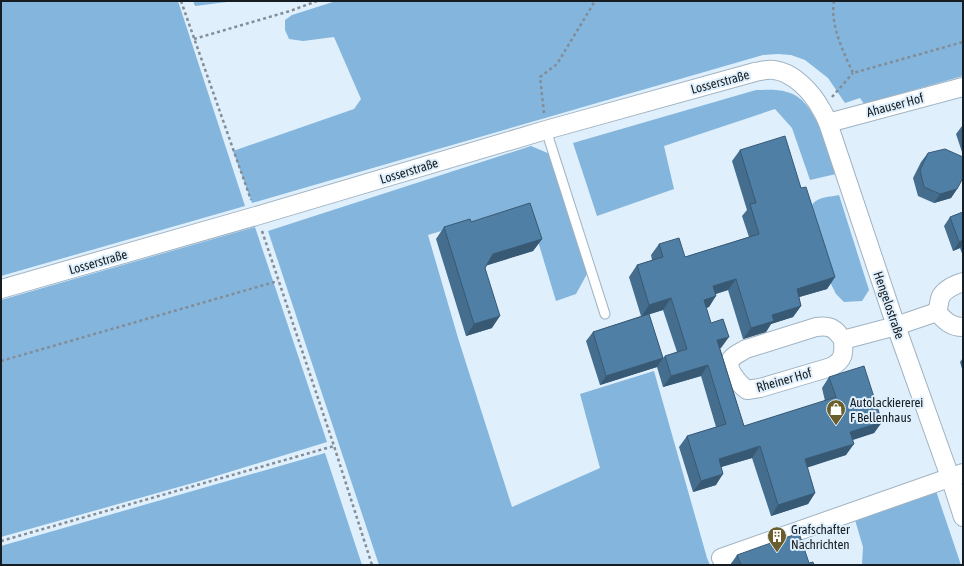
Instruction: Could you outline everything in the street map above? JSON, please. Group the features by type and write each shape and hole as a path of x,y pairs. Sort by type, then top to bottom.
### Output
{"street":[{"name":"Losserstraße","path":"1,289 256,216 546,130 755,72 772,69 785,73 799,82 820,109"},
{"name":"Ahauser Hof","path":"820,109 963,87"},
{"name":"Hengelostraße","path":"820,109 896,326 956,475 963,518"},
{"path":"937,312 941,297 946,290 953,285 963,282"},
{"path":"843,340 896,326 937,312"},
{"path":"937,312 951,325 963,326"},
{"name":"Rheiner Hof","path":"816,327 831,327 843,340 844,351 842,358 838,363 831,367 760,388 747,390 740,385 729,366 731,359 746,349 816,327"},
{"path":"721,558 956,475"}],"lane":[{"path":"546,130 605,314"}],"path":[{"path":"181,1 334,446 372,565"},
{"path":"194,39 290,11 317,1"},
{"path":"546,130 540,77 556,64 595,1"},
{"path":"834,1 833,9 838,39 852,73"},
{"path":"820,109 852,73 963,42"},
{"path":"1,361 278,281"},
{"path":"1,541 334,446"}],"shaded area":[{"path":"1,1 178,1 245,206 1,276"},
{"path":"193,1 235,1 195,6"},
{"path":"336,1 963,1 963,76 864,104 860,98 845,103 828,78 805,60 791,55 763,55 252,203 233,151 354,109 361,99 334,37 303,41 289,39 285,30 285,20 292,15"},
{"path":"756,90 776,90 787,92 806,104 813,114 825,139 836,174 810,180 792,128 775,109 664,146 674,189 597,216 573,143"},
{"path":"531,146 550,154 587,274 576,294 556,301 527,205 428,235 458,338 512,507 600,468 580,394 654,371 710,565 379,565 268,231"},
{"path":"839,195 869,290 862,301 844,302 836,294 830,282 834,279 812,205 821,198"},
{"path":"255,227 327,442 200,481 1,537 1,300"},
{"path":"325,453 362,565 1,565 1,546"},
{"path":"935,488 961,565 862,565 863,547 853,513"}],"building":[{"path":"785,136 801,188 806,187 835,277 797,289 801,306 772,315 774,321 751,328 736,279 713,286 716,296 704,300 711,323 723,319 729,337 717,340 744,426 836,397 829,377 864,366 882,422 850,432 854,444 805,459 815,493 778,505 760,446 719,459 723,474 701,481 687,436 726,424 708,365 671,376 665,356 687,349 671,298 649,305 637,265 663,257 659,244 679,238 685,257 759,234 750,204 756,203 740,150"},
{"path":"945,149 963,157 963,178 957,189 940,194 924,187 920,170 928,153"},
{"path":"530,203 542,239 493,254 485,268 500,316 474,324 444,227 470,219 471,222"},
{"path":"963,212 963,240 959,242 950,217"},
{"path":"649,314 663,358 606,376 593,332"},
{"path":"799,533 809,563 813,562 814,565 741,565 737,555"}],"place":[{"name":"Autolackiererei F Bellenhaus","path":"836,426"},
{"name":"Grafschafter Nachrichten","path":"777,553"}]}
